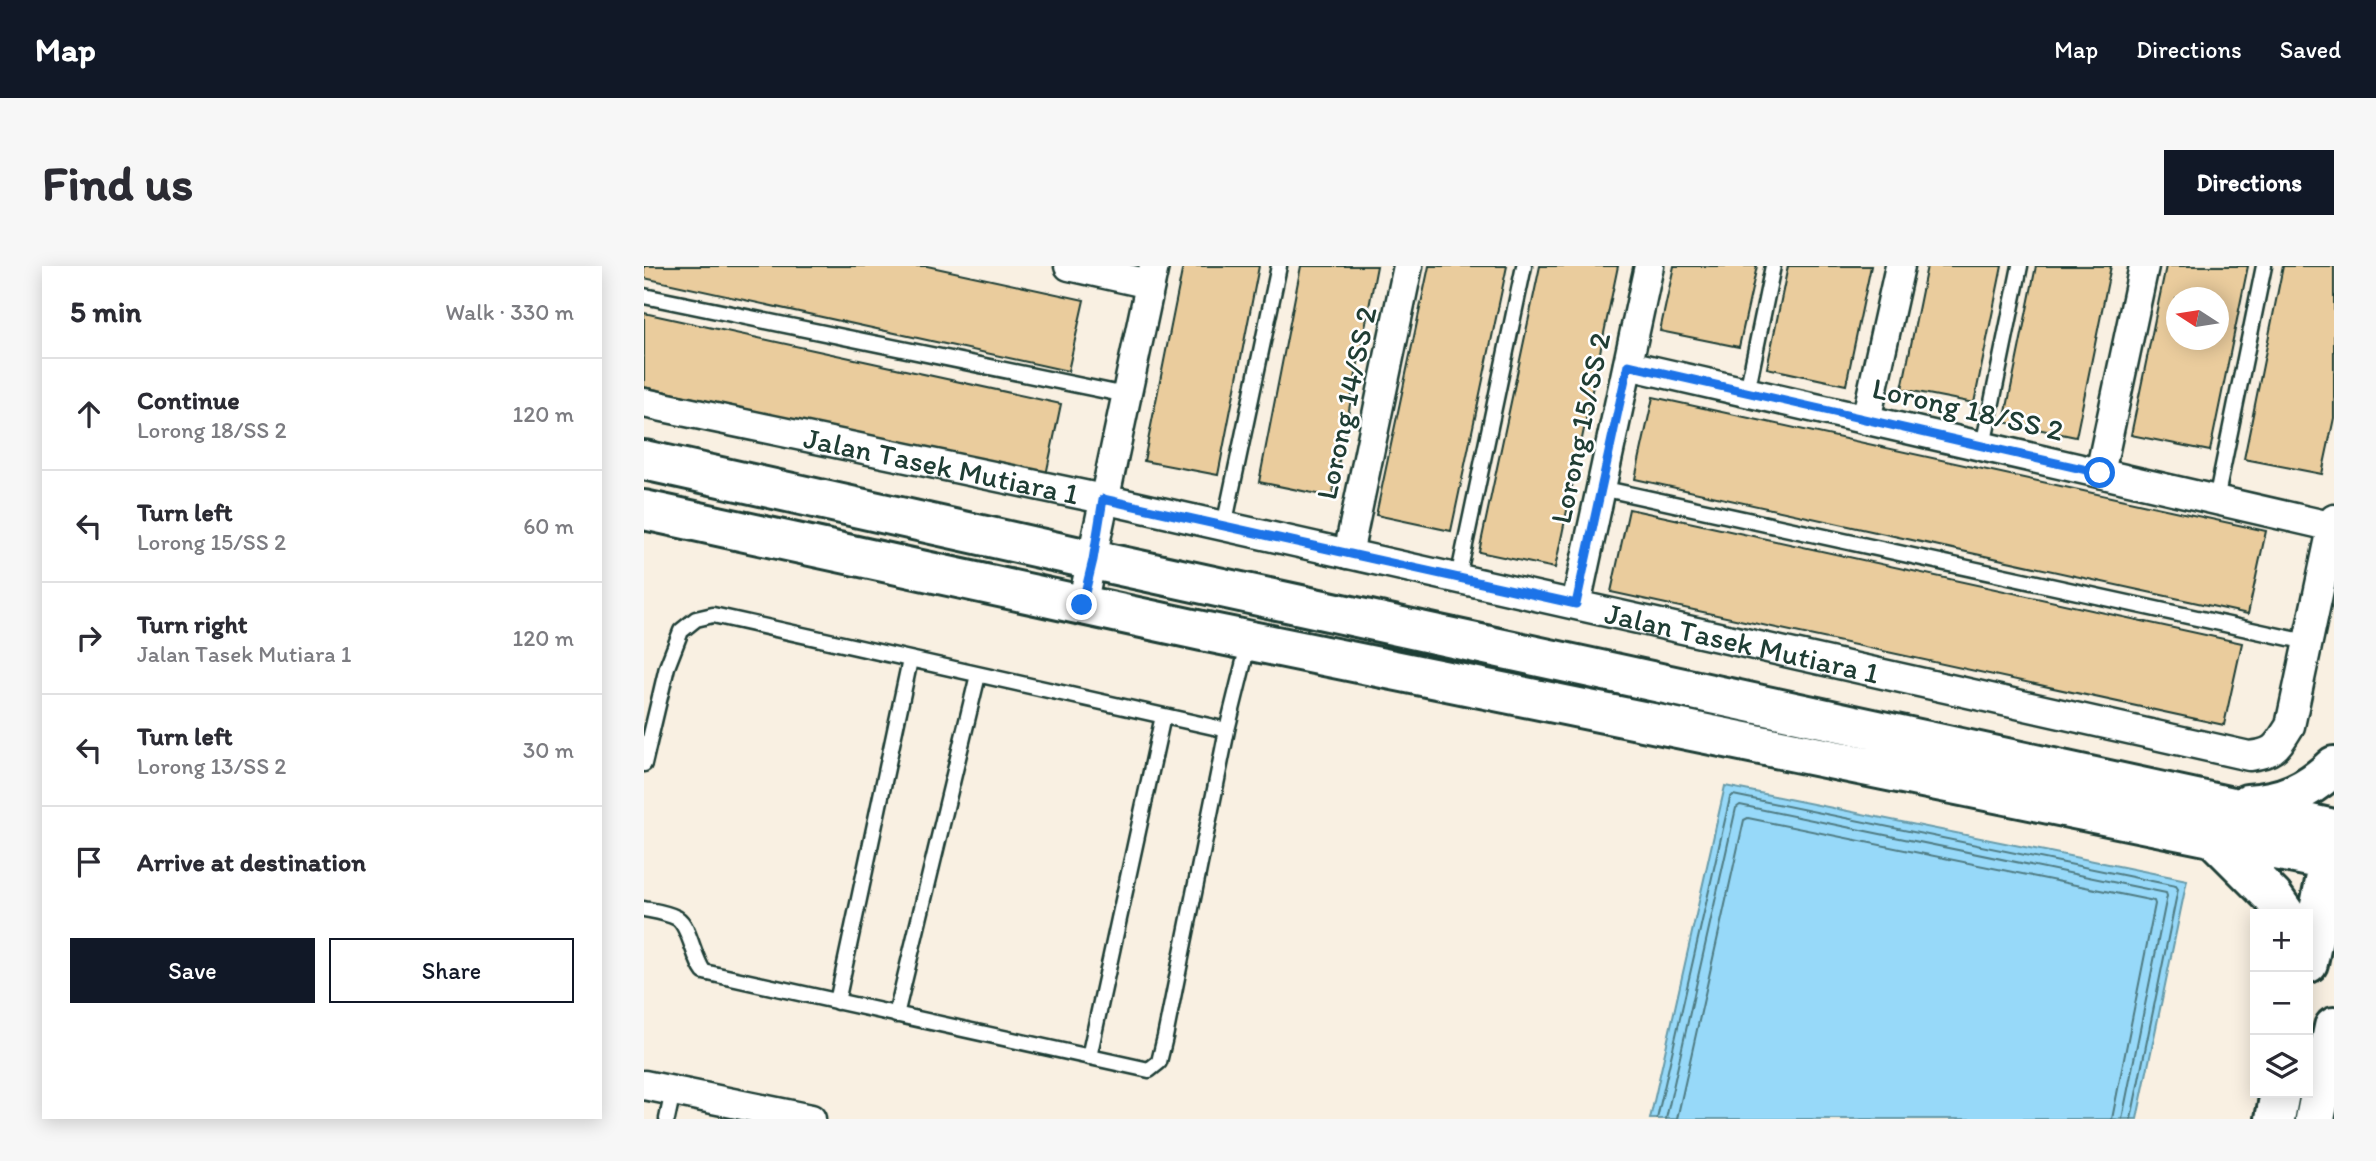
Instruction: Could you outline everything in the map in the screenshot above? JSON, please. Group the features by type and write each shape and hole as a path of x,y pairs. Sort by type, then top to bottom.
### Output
{"street":[{"path":"1069,266 1152,275 1082,605"},
{"name":"Lorong 14/SS 2","path":"1348,554 1408,266"},
{"name":"Lorong 15/SS 2","path":"1576,604 1649,266"},
{"path":"1866,420 1900,266"},
{"path":"2100,473 2144,266"},
{"name":"Lorong 18/SS 2","path":"1628,365 2216,500 2333,524"},
{"name":"Jalan Tasek Mutiara 1","path":"644,403 1103,499 2249,756 2267,754 2279,743 2290,726 2333,524"},
{"name":"Jalan Tasek Mutiara 1","path":"644,460 1093,560 2333,848"},
{"name":"Jalan Tasek Mutiara 1","path":"644,510 1249,641 2217,821"},
{"path":"2281,909 2217,821 2258,803 2292,796 2318,782 2334,766"},
{"path":"2313,940 2333,848"},
{"path":"2315,1119 2334,1027"},
{"path":"644,1085 811,1119"},
{"path":"2274,1119 2279,1098"}],"lane":[{"path":"1224,526 1279,266"},
{"path":"1458,578 1524,266"},
{"path":"1747,392 1773,266"},
{"path":"1983,446 2020,266"},
{"path":"2216,500 2264,266"},
{"path":"644,296 1126,396"},
{"path":"1601,488 2307,642"},
{"path":"644,764 667,667 681,631 696,619 713,615 1227,730"},
{"path":"644,909 678,918 687,931 696,962 704,972 1149,1070 1159,1062 1227,730 1249,641"},
{"path":"837,1002 910,660"},
{"path":"897,1015 978,675"},
{"path":"1089,1057 1163,716"},
{"path":"667,1119 673,1091"}],"water":[{"path":"1725,786 2187,880 2137,1119 1650,1119"}],"building":[{"path":"644,266 927,266 1084,300 1068,371 644,278"},
{"path":"1183,266 1259,266 1218,475 1144,461"},
{"path":"1301,266 1377,266 1332,497 1259,482"},
{"path":"1429,266 1507,266 1451,531 1376,515"},
{"path":"1540,266 1618,266 1555,568 1479,552"},
{"path":"1674,266 1757,266 1739,347 1660,331"},
{"path":"1788,266 1871,266 1846,385 1767,368"},
{"path":"1927,266 2002,266 1974,403 1902,389"},
{"path":"2036,266 2111,266 2076,437 2004,422"},
{"path":"2166,266 2248,266 2210,451 2131,435"},
{"path":"2283,266 2334,266 2334,418 2322,474 2244,459"},
{"path":"644,313 1061,404 1046,475 644,387"},
{"path":"1653,397 2266,531 2248,614 1635,479"},
{"path":"1629,509 2242,643 2224,725 1611,592"}],"route":[{"path":"1082,605 1103,499 1576,604 1628,365 2100,473"}]}
